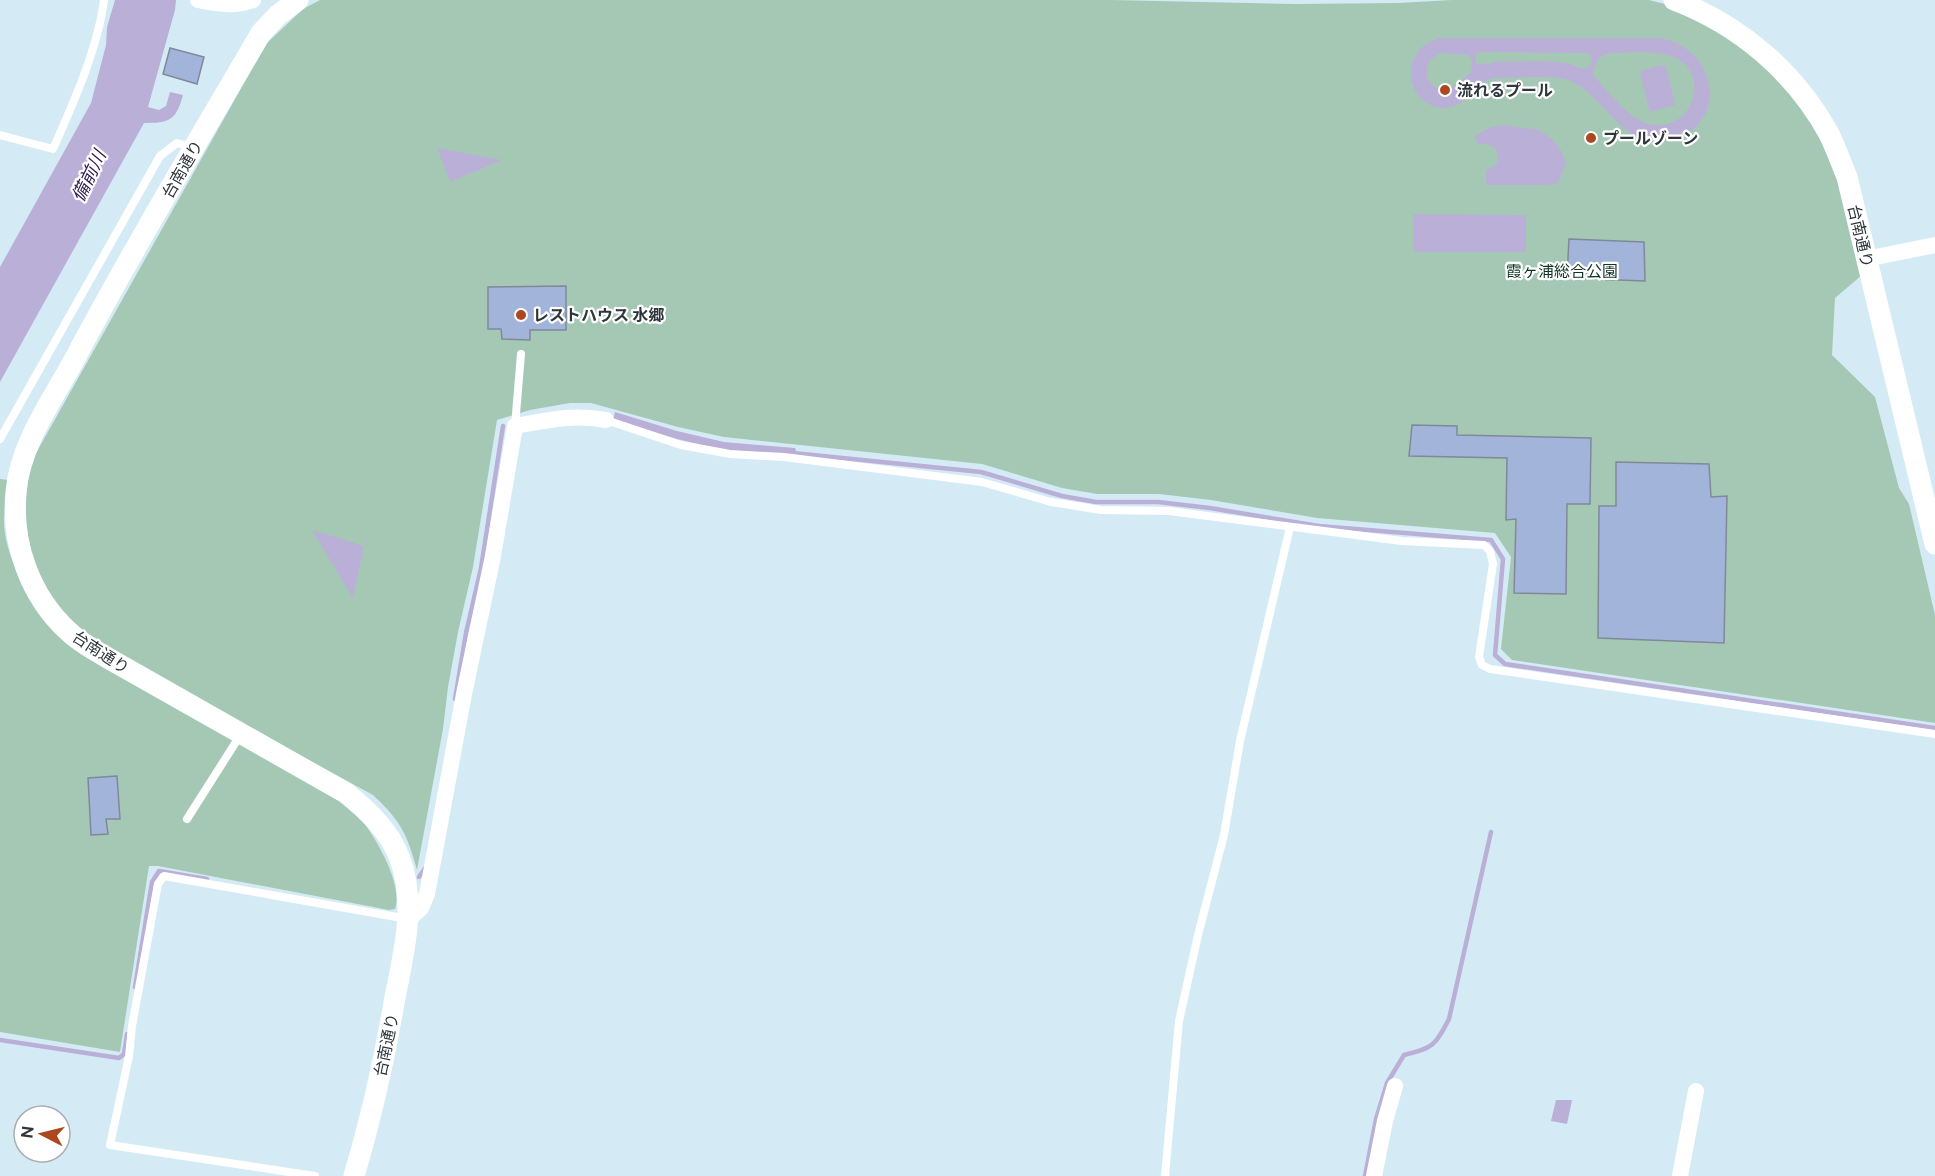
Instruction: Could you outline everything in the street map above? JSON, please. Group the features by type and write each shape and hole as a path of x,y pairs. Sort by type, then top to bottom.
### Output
{"street":[{"path":"198,0 220,4 237,4 253,0"},
{"name":"台南通り","path":"298,0 278,15 261,33 104,304 26,448 16,491 15,517 18,544 34,585 55,617 69,632 106,657 346,793 367,809 393,843 406,881 409,919 388,1036 357,1175"},
{"name":"台南通り","path":"1685,2 1720,21 1763,52 1782,69 1813,108 1830,137 1847,177 1935,544"},
{"path":"1866,259 1935,245"},
{"path":"409,919 421,908 427,894 465,685 493,556 515,426 584,416 606,420"},
{"path":"1374,1176 1384,1120 1395,1086"},
{"path":"1680,1176 1696,1091"}],"lane":[{"path":"0,135 53,149 70,111 97,34 104,0"},
{"path":"0,439 160,156 177,143 194,148"},
{"path":"515,426 521,354"},
{"path":"606,420 681,445 730,454 784,457 982,482 1051,502 1101,510 1168,511 1402,541 1484,545 1490,551 1493,564 1479,657 1482,665 1490,669 1935,734"},
{"path":"1166,1176 1179,1021 1224,835 1253,681 1290,527"},
{"path":"187,819 241,734"},
{"path":"315,1176 110,1145 129,1056 132,1026 158,884 164,876 409,919"}],"green space":[{"name":"霞ヶ浦総合公園","path":"320,0 1111,0 1295,4 1452,0 1649,0 1673,6 1750,50 1804,107 1841,181 1862,275 1835,298 1832,355 1875,397 1899,488 1909,504 1935,615 1935,723 1512,660 1501,649 1511,557 1495,533 1317,518 1211,500 1159,494 1097,494 1062,488 982,464 724,437 591,403 570,403 530,410 497,420 473,567 458,632 417,870 402,829 373,795 116,653 79,629 60,609 40,575 33,557 26,521 31,462 266,44 303,9"},
{"path":"0,479 8,480 4,517 6,539 17,572 33,602 337,797 370,831 388,864 396,888 395,909 389,910 149,866 120,1052 0,1032"}],"water":[{"name":"備前川","path":"115,0 176,0 148,107 159,110 166,106 170,92 183,95 177,110 170,119 144,123 0,382 0,267 91,103"},
{"name":"流れるプール","path":"1439,38 1661,38 1682,46 1697,58 1706,74 1710,91 1708,107 1700,123 1686,134 1666,141 1651,141 1624,128 1580,86 1561,78 1494,78 1480,84 1465,99 1452,107 1431,106 1421,99 1411,78 1411,66 1416,54 1425,45","holes":["1481,52 1584,53 1590,54 1592,61 1589,67 1583,68 1548,62 1493,62 1486,65 1476,63 1476,54","1441,53 1469,55 1472,62 1471,72 1449,88 1438,88 1432,85 1427,78 1429,62","1611,53 1657,53 1671,56 1684,64 1692,74 1694,87 1692,100 1686,111 1677,120 1664,125 1648,124 1634,117 1593,75 1598,60"]},
{"path":"1661,65 1666,66 1675,105 1650,112 1640,75 1643,70"},
{"path":"1504,125 1539,130 1553,140 1562,152 1566,163 1558,183 1486,185 1486,170 1497,164 1497,155 1494,148 1488,144 1478,144 1475,136 1491,127"},
{"path":"437,148 502,160 450,182"},
{"path":"1413,214 1526,215 1526,252 1413,252"},
{"path":"615,412 677,431 724,442 795,448 798,456 723,450 677,439 613,420"},
{"path":"312,530 364,546 353,598"},
{"path":"1556,1100 1572,1100 1567,1124 1551,1121"}],"building":[{"path":"170,48 204,57 197,84 163,74"},
{"path":"1569,239 1644,242 1645,281 1567,278"},
{"path":"566,286 566,330 530,330 530,340 502,339 501,329 488,329 488,287"},
{"path":"1412,425 1457,426 1457,435 1591,438 1590,504 1567,504 1566,594 1514,593 1516,519 1506,520 1507,458 1409,456"},
{"path":"1616,462 1709,464 1711,497 1727,496 1724,643 1598,638 1599,506 1616,506"},
{"path":"117,776 120,819 106,819 108,834 91,835 88,778"}],"waterway":[{"path":"455,699 466,633 481,568 503,426"},
{"path":"793,453 981,472 1062,496 1096,502 1158,502 1319,526 1491,540 1503,559 1495,655 1505,664 1935,728"},
{"path":"1365,1176 1376,1119 1387,1083 1404,1055 1427,1048 1440,1035 1449,1019 1491,832"},
{"path":"419,877 426,867"},
{"path":"135,987 152,882 159,871 207,879"},
{"path":"0,1040 119,1058 124,1054 127,1034"}],"place":[{"name":"流れるプール","path":"1445,90"},
{"name":"プールゾーン","path":"1591,138"},
{"name":"レストハウス 水郷","path":"521,315"}]}
